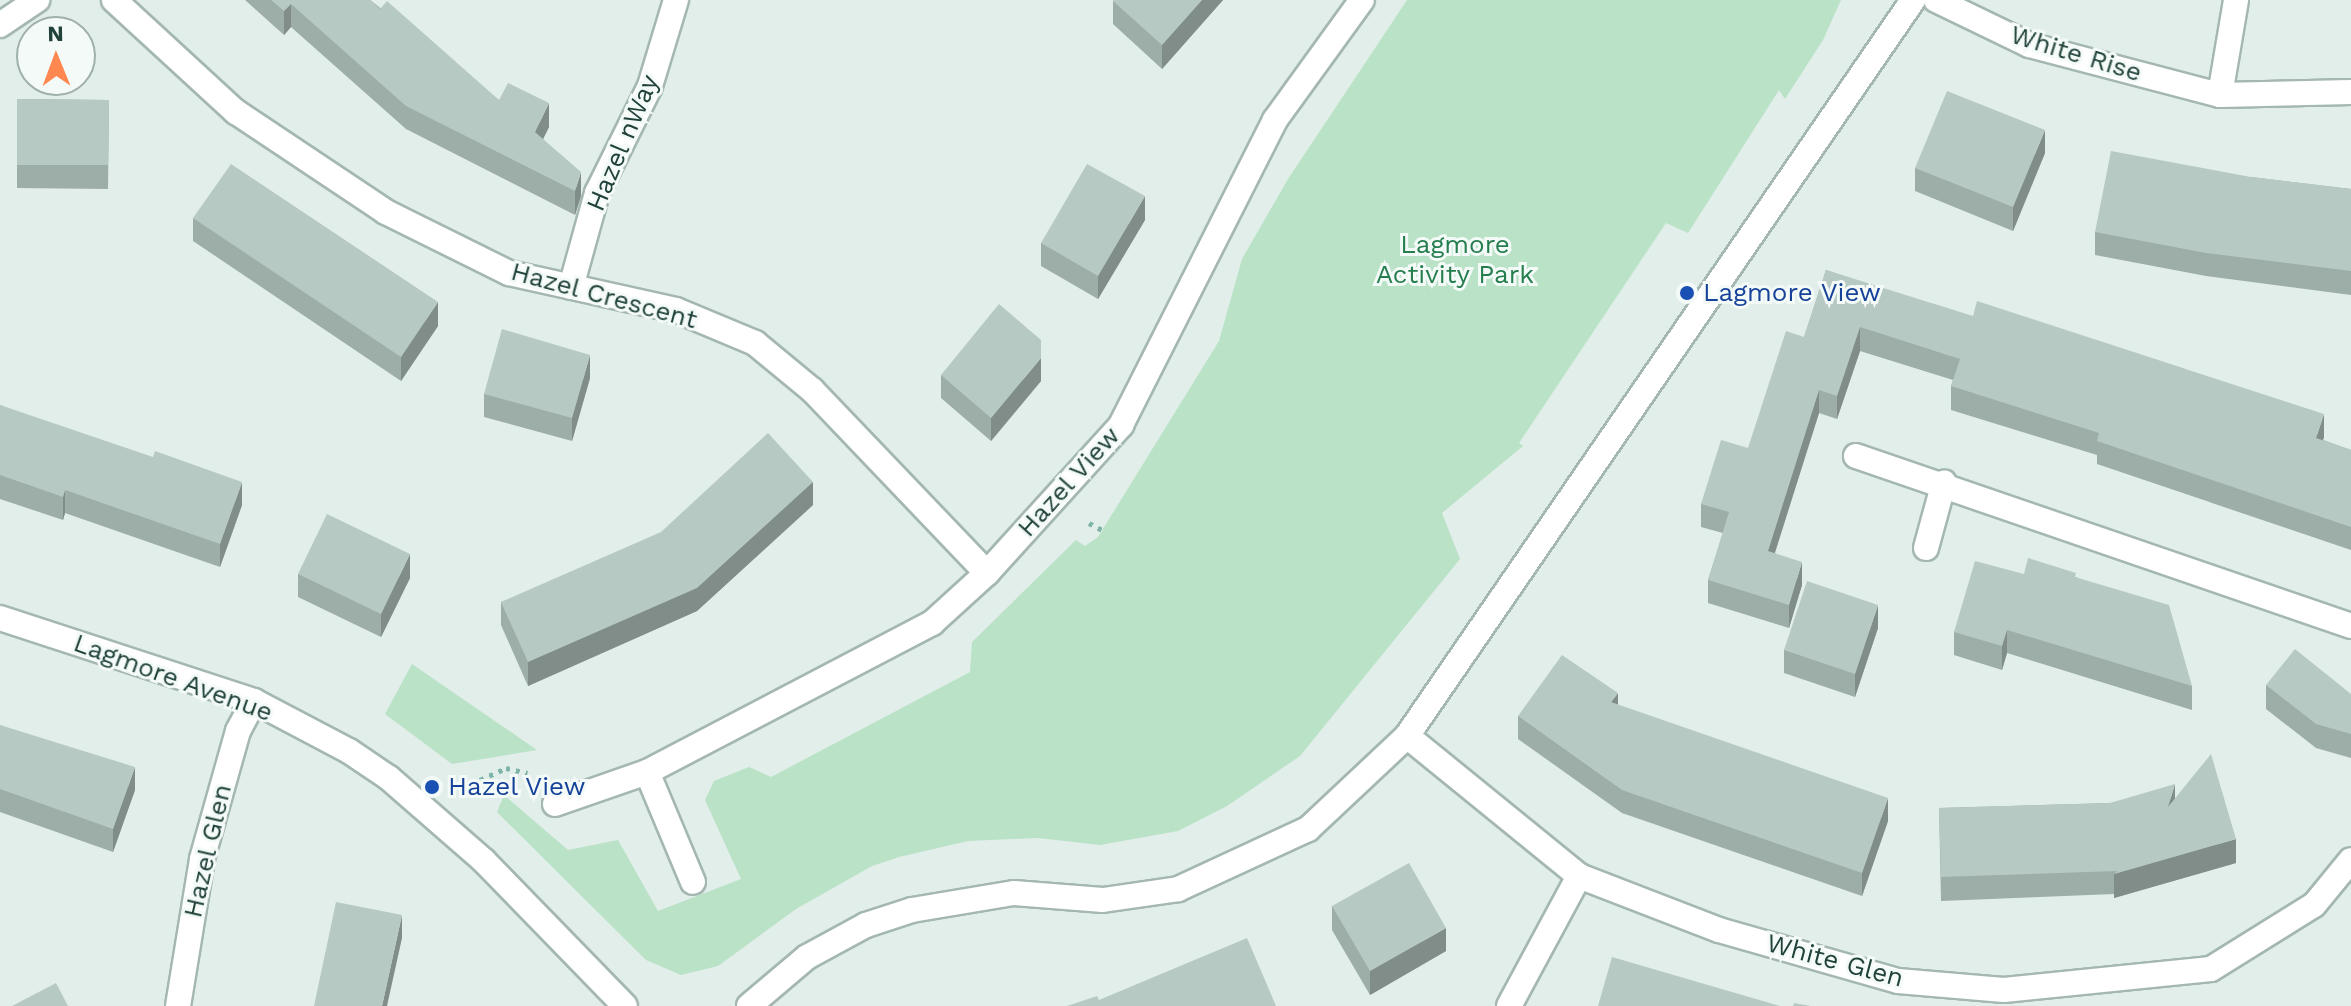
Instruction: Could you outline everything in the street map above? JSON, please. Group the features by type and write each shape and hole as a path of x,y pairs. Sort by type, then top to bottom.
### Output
{"street":[{"path":"0,25 37,0"},
{"name":"Hazel Crescent","path":"114,0 236,112 386,212 509,273 676,310 755,343 812,390 987,573"},
{"name":"Hazel nWay","path":"571,287 597,193 650,86 676,0"},
{"name":"Hazel View","path":"555,804 647,772 932,623 987,573 1121,425 1275,120 1362,0"},
{"path":"749,1006 807,957 866,925 912,910 1014,893 1103,900 1178,889 1308,829 1407,736 1913,0"},
{"name":"White Rise","path":"1936,0 2029,45 2220,95 2351,92"},
{"path":"2220,95 2236,0"},
{"path":"1856,456 1944,482 2351,626"},
{"path":"1926,548 1944,482"},
{"name":"Lagmore Avenue","path":"0,618 254,701 389,778 484,861 625,1006"},
{"name":"Hazel Glen","path":"178,1006 202,859 238,731 254,701"},
{"name":"White Glen","path":"1407,736 1579,876 1719,930 1898,981 2004,990 2211,969 2314,905 2351,860"},
{"path":"647,772 693,882"},
{"path":"1509,1006 1579,876"}],"path":[{"path":"458,790 506,768 539,775 555,804"}],"green space":[{"name":"Lagmore Activity Park","path":"1407,0 1841,0 1823,40 1785,99 1779,90 1688,233 1666,223 1519,443 1523,446 1442,513 1460,559 1300,756 1227,806 1178,831 1100,845 1038,838 968,841 899,857 872,866 796,909 718,966 681,975 646,960 497,812 504,795 568,850 618,840 658,911 741,879 705,800 714,781 749,767 771,777 970,672 972,642 1076,540 1085,546 1098,537 1219,341 1242,259 1288,179"},
{"path":"412,664 537,750 452,764 385,714"}],"building":[{"path":"271,0 370,0 380,9 387,1 499,100 508,83 549,103 535,132 581,172 575,191 406,106 291,4 284,11"},
{"path":"1113,0 1202,0 1162,45"},
{"path":"1947,91 2045,130 2013,207 1915,168"},
{"path":"17,99 109,100 108,165 17,165"},
{"path":"2111,151 2251,177 2351,189 2351,271 2206,253 2095,232"},
{"path":"231,164 438,302 401,357 193,218"},
{"path":"1087,164 1145,196 1098,276 1041,243"},
{"path":"1826,270 1973,316 1977,301 2324,414 2316,438 2351,450 2351,527 2097,441 2099,433 1951,386 1960,359 1860,327 1837,396 1819,390 1768,551 1802,562 1789,605 1708,580 1729,512 1701,504 1721,440 1748,448 1786,331 1804,337"},
{"path":"999,304 1041,340 1041,358 991,418 941,375"},
{"path":"502,329 590,355 572,418 484,394"},
{"path":"0,405 153,457 155,451 242,482 220,544 65,490 63,497 0,475"},
{"path":"768,433 813,482 697,588 528,662 501,602 661,532"},
{"path":"327,514 410,554 381,614 298,574"},
{"path":"2028,558 2076,573 2075,577 2169,605 2192,686 2007,630 2002,646 1954,632 1975,561 2024,574"},
{"path":"1807,581 1878,605 1855,674 1784,650"},
{"path":"2295,649 2351,694 2351,734 2316,724 2266,685"},
{"path":"1562,655 1618,693 1611,702 1888,798 1862,873 1622,790 1518,716"},
{"path":"0,725 135,767 113,829 0,789"},
{"path":"2211,754 2236,839 2114,874 2117,871 1941,877 1939,808 2110,803 2175,784 2168,807"},
{"path":"1409,863 1446,928 1370,971 1332,906"},
{"path":"336,902 402,915 382,1006 314,1006"},
{"path":"1247,938 1276,1006 1067,1006 1097,996 1099,1000"},
{"path":"1612,957 1780,1006 1598,1006"},
{"path":"56,983 68,1006 12,1006"}],"place":[{"name":"Lagmore View","path":"1687,293"},
{"name":"Hazel View","path":"432,787"}]}
